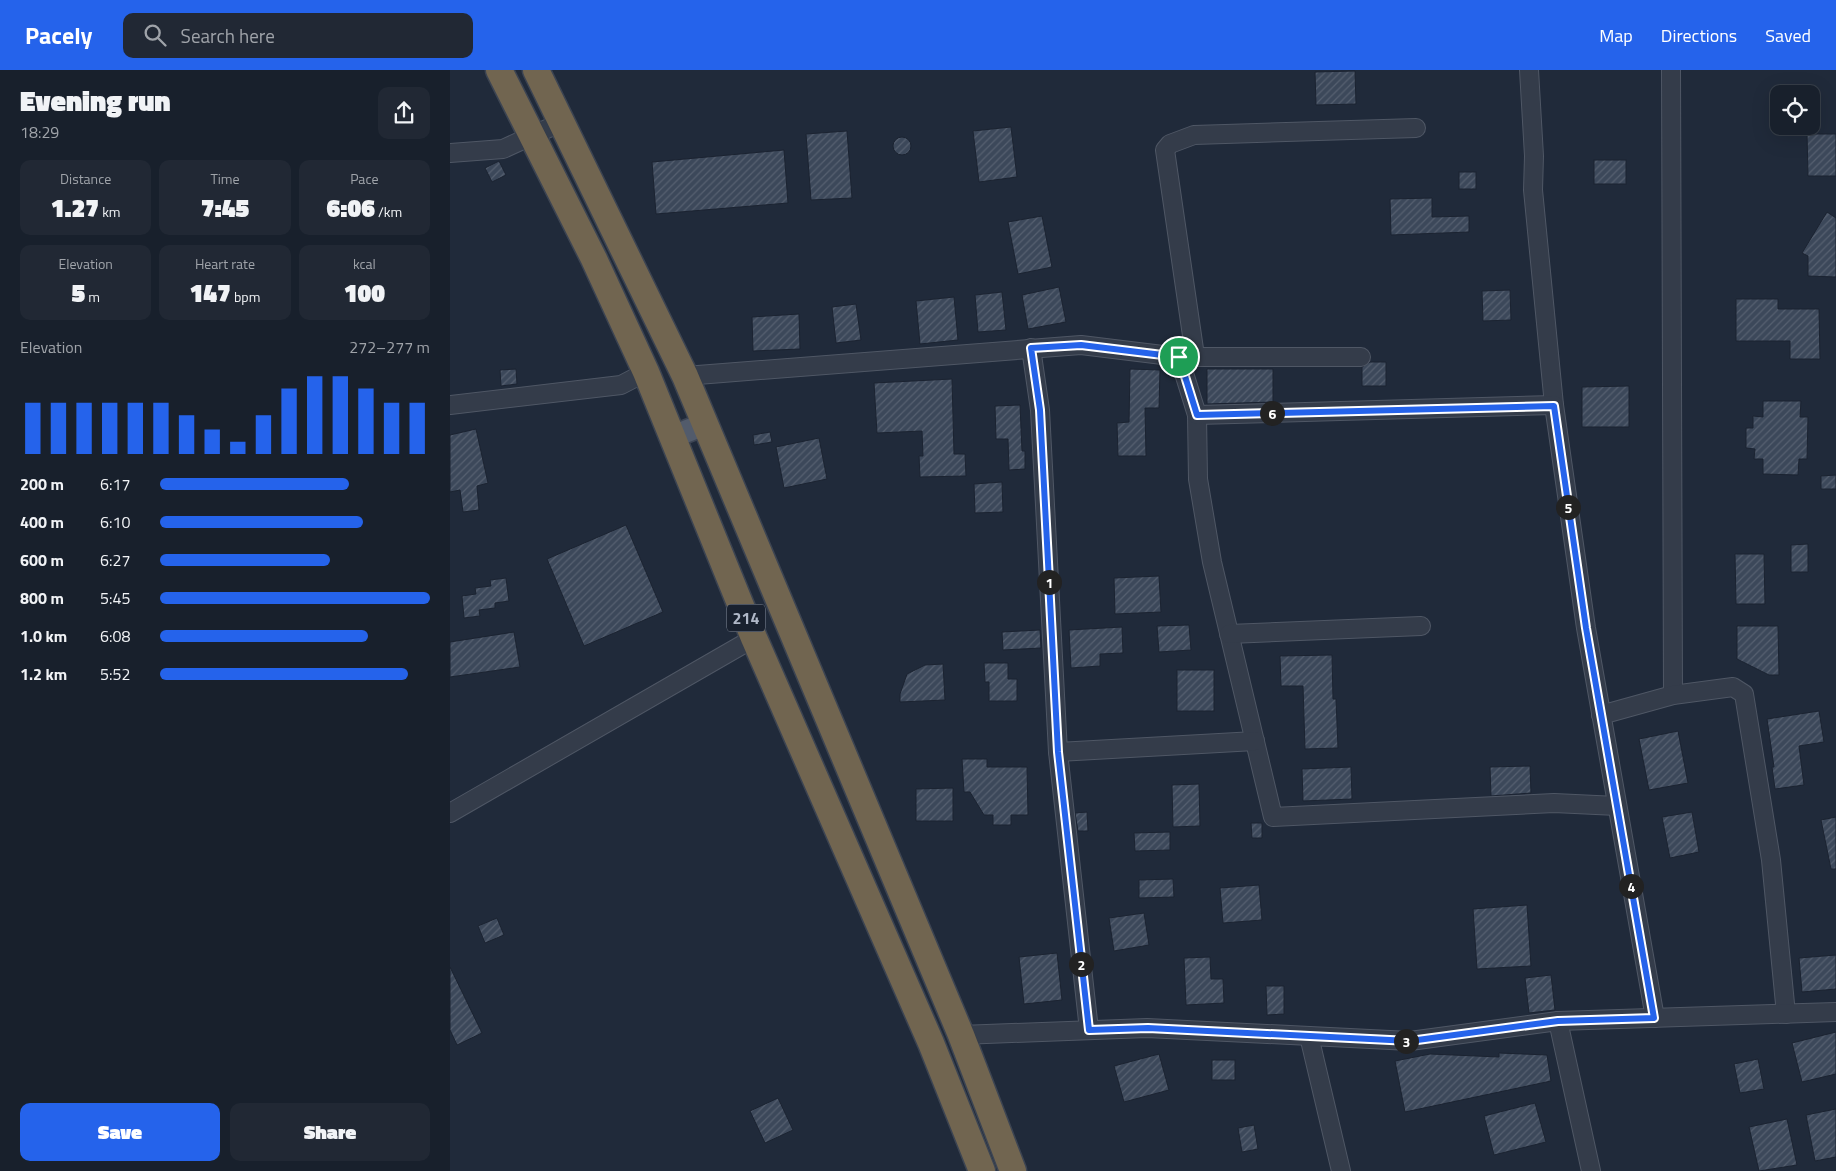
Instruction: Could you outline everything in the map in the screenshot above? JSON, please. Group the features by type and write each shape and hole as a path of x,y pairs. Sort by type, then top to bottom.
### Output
{"highway":[{"name":"214","path":"499,70 594,259 646,372 754,638 931,1042 982,1171"},
{"name":"214","path":"539,71 685,376 962,1035 1013,1171"}],"main road":[{"path":"672,437 705,424"}],"street":[{"path":"1529,70 1534,156 1533,190 1554,406 1601,715 1654,1018"},
{"path":"1671,70 1673,695"},
{"path":"450,153 503,149 562,122"},
{"path":"1416,128 1194,135 1170,144 1165,150 1187,357 1197,415 1198,479 1212,562 1273,817 1554,803 1617,806"},
{"path":"685,376 1081,345 1187,357 1361,357"},
{"path":"1031,348 1040,410 1058,752 1089,1030"},
{"path":"450,405 621,385 646,372"},
{"path":"1197,415 1554,406"},
{"path":"1229,634 1421,626"},
{"path":"450,813 754,638"},
{"path":"1601,715 1673,695 1733,687 1744,694 1771,860 1786,1014"},
{"path":"1058,752 1255,741"},
{"path":"962,1035 1148,1028 1410,1041 1558,1021 1836,1012"},
{"path":"1558,1021 1591,1171"},
{"path":"1310,1036 1340,1171"}],"building":[{"path":"1355,71 1356,104 1316,105 1315,72"},
{"path":"1011,127 1017,177 979,182 973,131"},
{"path":"847,131 852,198 811,200 806,134"},
{"path":"1836,134 1836,176 1808,176 1807,135"},
{"path":"902,137 908,140 911,146 908,152 902,155 896,152 893,146 896,140"},
{"path":"784,150 788,203 656,214 652,162"},
{"path":"1594,160 1626,160 1626,184 1594,184"},
{"path":"499,161 506,175 492,182 485,168"},
{"path":"1459,172 1476,172 1476,189 1459,189"},
{"path":"1432,198 1432,217 1469,216 1469,232 1391,235 1390,199"},
{"path":"1827,212 1836,218 1836,277 1808,276 1808,256 1802,253"},
{"path":"1042,216 1052,267 1018,274 1008,222"},
{"path":"1059,287 1066,322 1028,329 1022,295"},
{"path":"1510,290 1511,320 1483,321 1482,291"},
{"path":"1002,292 1006,330 978,332 975,295"},
{"path":"954,297 958,340 920,344 916,301"},
{"path":"1736,299 1778,299 1778,309 1819,309 1820,359 1790,359 1790,341 1736,341"},
{"path":"856,304 861,340 836,343 832,307"},
{"path":"799,314 800,349 753,351 752,317"},
{"path":"1370,362 1386,362 1386,386 1362,386 1362,367"},
{"path":"516,369 517,384 501,386 500,370"},
{"path":"1130,369 1160,370 1159,408 1145,408 1146,456 1118,456 1117,423 1129,422"},
{"path":"1207,369 1273,369 1273,402 1207,404"},
{"path":"952,379 954,454 965,454 966,476 920,477 919,456 923,456 922,431 877,433 874,383"},
{"path":"1629,386 1629,427 1582,427 1582,387"},
{"path":"1763,401 1801,401 1800,417 1808,417 1807,459 1799,459 1798,475 1763,474 1763,459 1754,459 1755,449 1746,448 1746,428 1753,428 1753,416 1763,417"},
{"path":"1020,405 1022,451 1025,451 1025,469 1009,470 1008,439 996,439 995,406"},
{"path":"476,429 488,483 477,486 479,510 463,512 460,490 450,492 450,435"},
{"path":"770,432 772,442 754,445 753,435"},
{"path":"819,438 827,479 784,488 776,447"},
{"path":"1836,475 1836,489 1821,489 1821,476"},
{"path":"1002,482 1003,512 975,513 974,484"},
{"path":"626,525 663,612 584,646 547,559"},
{"path":"1808,544 1808,572 1791,572 1791,545"},
{"path":"1735,554 1764,554 1765,604 1736,604"},
{"path":"1159,576 1161,612 1115,614 1114,578"},
{"path":"506,578 509,601 495,603 495,608 479,610 480,616 464,618 462,596 476,594 475,588 491,586 490,580"},
{"path":"1189,625 1191,650 1159,652 1157,626"},
{"path":"1737,626 1778,626 1779,675 1769,675 1737,659"},
{"path":"1122,627 1123,653 1100,654 1100,666 1071,668 1069,630"},
{"path":"1040,630 1041,648 1003,650 1002,632"},
{"path":"514,632 520,667 450,677 450,642"},
{"path":"1332,655 1333,699 1336,699 1338,748 1305,749 1303,686 1281,686 1280,656"},
{"path":"984,663 1008,663 1008,679 1017,679 1017,701 989,701 989,682 985,682"},
{"path":"943,664 945,700 900,702 900,694 907,674 925,665"},
{"path":"1177,670 1214,670 1214,711 1177,711"},
{"path":"1819,711 1824,742 1799,746 1804,785 1775,789 1772,767 1774,767 1767,719"},
{"path":"1678,731 1688,783 1649,790 1639,739"},
{"path":"962,759 987,759 987,767 1027,767 1028,815 1011,815 1011,825 993,825 993,815 984,815 970,792 964,792"},
{"path":"1530,766 1531,793 1491,796 1490,767"},
{"path":"1351,767 1352,799 1303,801 1302,769"},
{"path":"1199,784 1200,826 1173,827 1172,785"},
{"path":"953,788 953,821 916,821 916,789"},
{"path":"1087,812 1088,831 1078,831 1075,813"},
{"path":"1692,812 1699,852 1670,858 1662,817"},
{"path":"1836,817 1836,869 1831,869 1821,820"},
{"path":"1251,823 1262,823 1262,838 1252,838"},
{"path":"1170,832 1170,850 1135,851 1134,833"},
{"path":"1173,879 1174,897 1139,898 1139,880"},
{"path":"1259,885 1262,920 1223,923 1220,888"},
{"path":"1527,905 1531,966 1477,969 1473,909"},
{"path":"1144,913 1149,945 1114,951 1109,918"},
{"path":"497,918 504,935 485,943 478,926"},
{"path":"1057,953 1062,1000 1024,1004 1019,957"},
{"path":"1836,955 1836,989 1802,992 1799,958"},
{"path":"1210,957 1211,979 1223,979 1224,1003 1186,1005 1184,958"},
{"path":"450,967 482,1033 457,1045 450,1030"},
{"path":"1551,975 1555,1010 1529,1013 1525,978"},
{"path":"1266,986 1284,986 1284,1014 1267,1015"},
{"path":"1836,1032 1836,1074 1802,1082 1792,1043"},
{"path":"1499,1053 1547,1055 1551,1081 1405,1112 1395,1061 1430,1054 1499,1057"},
{"path":"1159,1054 1169,1090 1124,1102 1114,1066"},
{"path":"1758,1059 1764,1089 1740,1093 1734,1064"},
{"path":"1212,1060 1235,1060 1235,1080 1212,1080"},
{"path":"778,1098 793,1130 765,1143 750,1111"},
{"path":"1535,1103 1546,1142 1494,1155 1484,1116"},
{"path":"1836,1109 1836,1157 1815,1161 1806,1115"},
{"path":"1787,1119 1797,1165 1759,1171 1749,1127"},
{"path":"1254,1125 1258,1149 1242,1152 1238,1128"}],"route":[{"path":"1081,345 1179,357 1197,415 1554,406 1586,628 1654,1018 1558,1021 1410,1041 1148,1028 1089,1030 1058,752 1040,410 1031,348 1081,345"}]}
